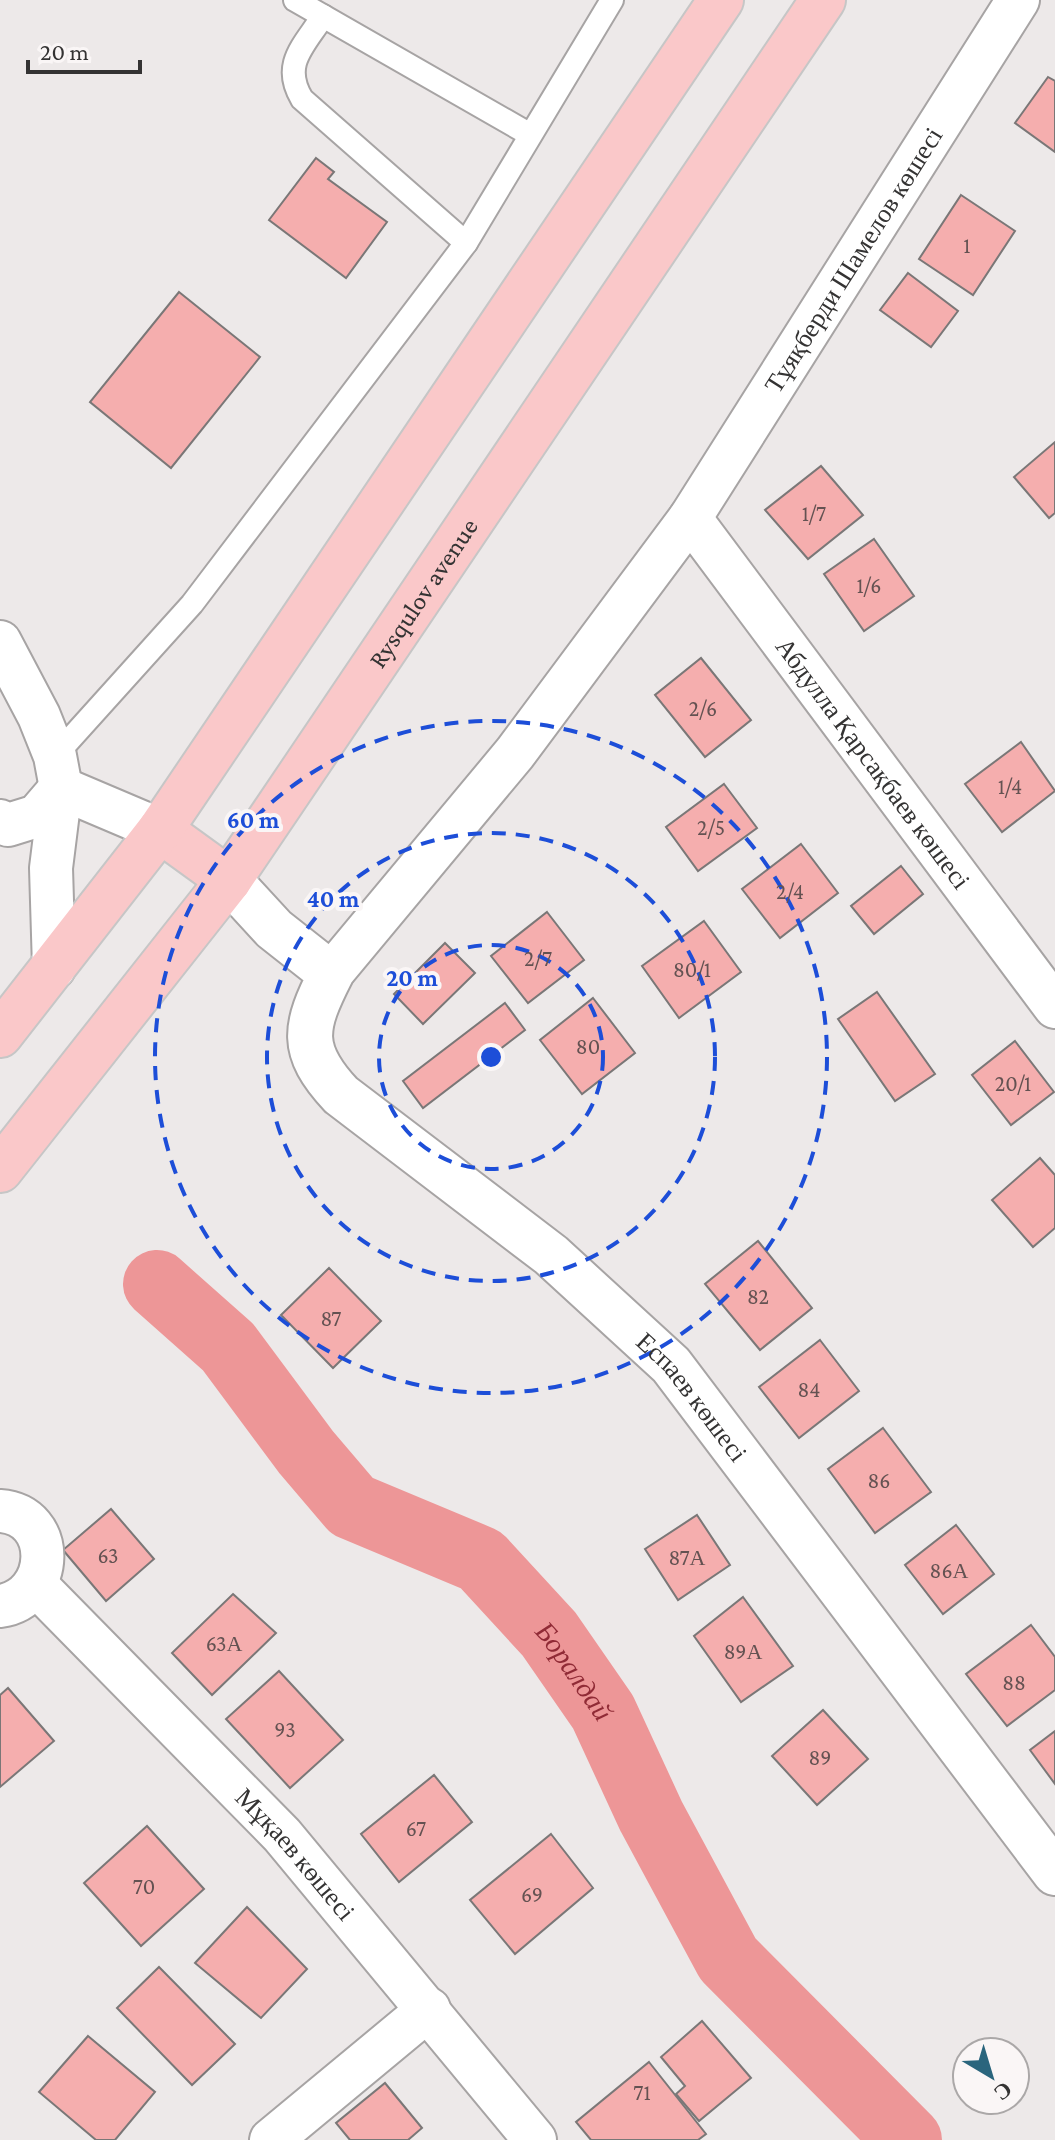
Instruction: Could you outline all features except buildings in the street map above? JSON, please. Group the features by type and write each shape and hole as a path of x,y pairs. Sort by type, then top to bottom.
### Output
{"main road":[{"path":"0,1035 160,830 721,0"},
{"name":"Rysqulov avenue","path":"0,1170 229,880 823,0"},
{"path":"160,830 229,880"}],"street":[{"name":"Тұяқберди Шамелов көшесі","path":"331,974 515,753 690,518 1018,0"},
{"name":"Абдулла Қарсақбаев көшесі","path":"690,518 1055,1007"},
{"path":"0,642 39,716 58,772 51,868 54,968"},
{"path":"58,772 160,830"},
{"path":"0,821 8,825 37,816 58,772"},
{"path":"229,880 274,929 331,974"},
{"name":"Еспаев көшесі","path":"331,974 314,1008 309,1044 318,1070 341,1095 551,1255 671,1365 1055,1873"},
{"path":"0,1511 21,1516 41,1540 43,1571 36,1585 24,1597 0,1606"},
{"name":"Мұқаев көшесі","path":"36,1585 282,1835 535,2140"},
{"path":"271,2140 429,2009"}],"lane":[{"path":"295,0 529,134"},
{"path":"58,772 192,604 466,243 612,0"},
{"path":"323,16 291,66 292,82 302,99 466,243"}],"waterway":[{"name":"Боралдай","path":"157,1284 228,1347 306,1452 352,1506 481,1560 549,1634 603,1712 651,1816 728,1959 908,2140"}]}
